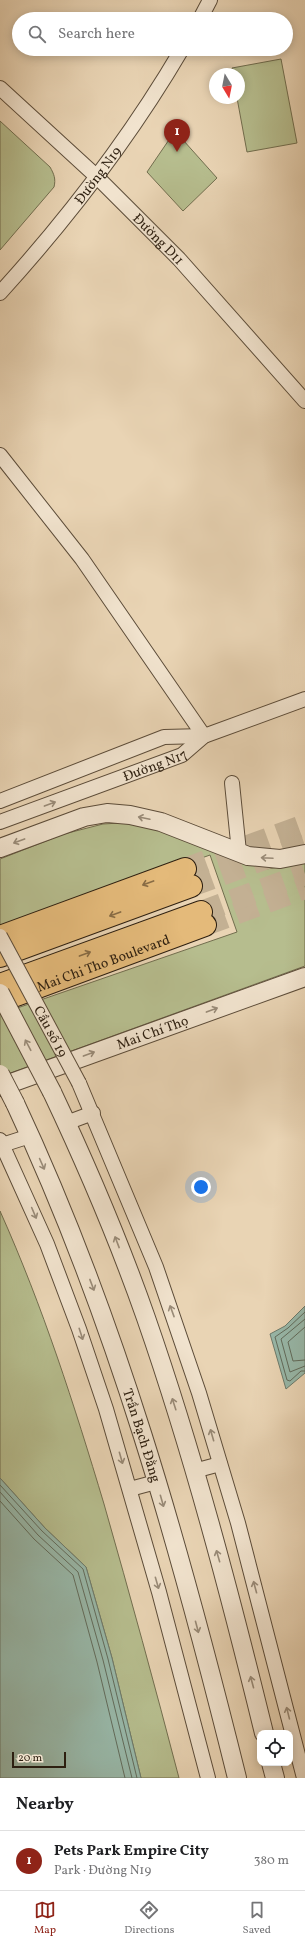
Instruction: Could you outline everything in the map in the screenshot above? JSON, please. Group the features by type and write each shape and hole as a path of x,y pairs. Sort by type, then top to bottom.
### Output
{"main road":[{"path":"0,937 188,878 0,956"},
{"name":"Mai Chi Tho Boulevard","path":"0,985 203,918 0,1001"}],"street":[{"path":"204,12 210,0"},
{"name":"Đường N19","path":"0,293 60,223 96,176 142,111 177,56"},
{"name":"Đường D11","path":"0,88 96,176 208,291 305,401"},
{"path":"0,455 82,559 204,736"},
{"name":"Đường N17","path":"0,822 182,756 204,736 305,699"},
{"path":"0,801 164,737 204,736"},
{"path":"232,783 239,852"},
{"path":"0,848 84,816 107,813 130,815 161,822 248,856 264,859 280,859 305,854"},
{"name":"Cầu số 19","path":"0,937 79,1083 93,1113 156,1267 192,1372 220,1464 277,1669 304,1778"},
{"name":"Mai Chí Thọ","path":"0,1086 305,977"},
{"name":"Cầu số 19","path":"0,993 52,1092 66,1122"},
{"name":"Trần Bạch Đằng","path":"0,1074 30,1136 79,1251 106,1323 156,1482 200,1638 237,1778"},
{"path":"93,1113 66,1122 100,1197 139,1298 194,1471 230,1599 263,1730"},
{"path":"30,1136 1,1142 47,1244 77,1322 130,1489 187,1695 208,1778"},
{"path":"194,1471 220,1464"},
{"path":"130,1489 156,1482"},
{"path":"272,1766 275,1778"}],"green space":[{"path":"281,59 297,143 247,152 238,104 245,104 245,68 232,68"},
{"path":"0,121 50,167 54,174 55,181 54,187 0,250"},
{"path":"175,131 217,178 183,211 147,172"},
{"path":"137,822 266,869 305,863 305,966 0,1077 0,1014 237,932 210,855 0,930 0,859 64,834 103,824"},
{"path":"0,1211 16,1247 44,1320 81,1430 104,1504 179,1778 141,1778 112,1658 86,1567 45,1528 0,1478"}],"water":[{"path":"305,1306 305,1373 286,1389 270,1334 285,1326"},
{"path":"0,1478 45,1528 86,1567 112,1658 141,1778 0,1778"}],"tunnel":[{"path":"185,869 305,825"},
{"path":"191,886 305,844"},
{"path":"201,912 305,874"},
{"path":"205,925 305,888"}],"place":[{"name":"Pets Park Empire City","path":"177,152"}]}
